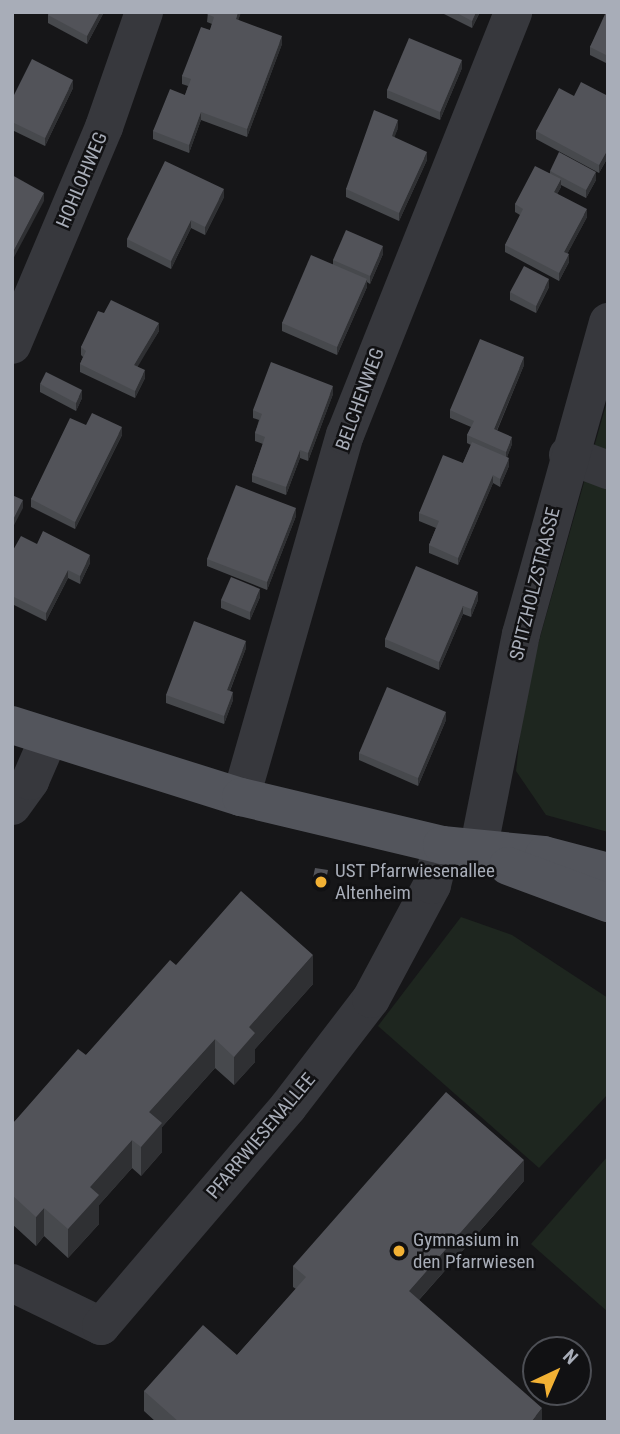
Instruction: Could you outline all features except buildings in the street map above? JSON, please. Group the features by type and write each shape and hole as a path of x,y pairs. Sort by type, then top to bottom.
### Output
{"main road":[{"path":"12,725 241,797 460,848 608,903"},
{"path":"460,848 544,855 608,872"}],"street":[{"name":"HOHLOHWEG","path":"12,345 104,127 144,12"},
{"name":"BELCHENWEG","path":"241,797 345,435 513,12"},
{"name":"SPITZHOLZSTRASSE","path":"460,848 608,322"},
{"path":"569,454 608,470"},
{"path":"12,806 30,781 49,737"},
{"name":"PFARRWIESENALLEE","path":"12,1283 102,1326 288,1107 371,999 432,885 460,848"}],"shaded area":[{"path":"608,398 608,832 546,815 516,771 525,690"},
{"path":"461,917 512,935 608,998 608,1094 539,1168 378,1026"},
{"path":"608,1156 608,1312 531,1244"}],"place":[{"name":"UST Pfarrwiesenallee Altenheim","path":"321,882"},
{"name":"Gymnasium in den Pfarrwiesen","path":"399,1251"}]}
